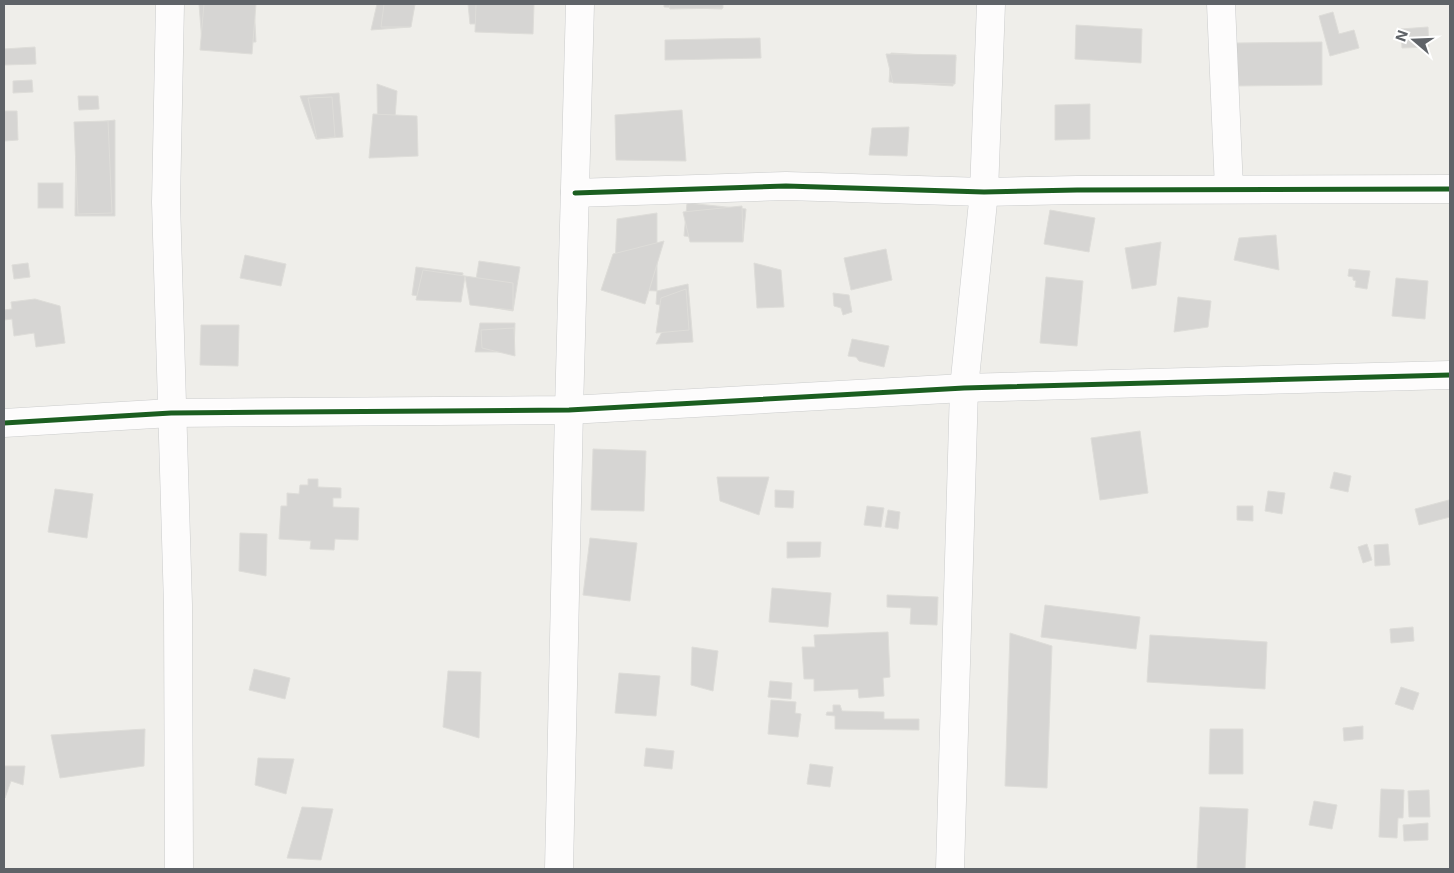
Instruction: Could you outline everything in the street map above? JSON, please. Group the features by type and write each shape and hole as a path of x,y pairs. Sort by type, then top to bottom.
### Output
{"street":[{"path":"170,4 166,202 178,605 179,869"},
{"path":"559,869 568,410 580,4"},
{"path":"950,869 964,388 984,192 991,4"},
{"path":"1221,4 1229,189"},
{"path":"575,193 786,186 984,192 1450,189"},
{"path":"4,423 171,412 568,410 964,388 1450,375"}],"building":[{"path":"199,4 254,4 256,42 202,43"},
{"path":"204,4 256,4 252,54 200,50"},
{"path":"377,4 415,4 410,27 371,30"},
{"path":"384,4 415,4 411,27 381,27"},
{"path":"468,4 531,4 530,23 470,24"},
{"path":"476,4 534,4 533,34 475,32"},
{"path":"664,4 722,4 722,9 664,7"},
{"path":"669,4 723,4 723,8 670,9"},
{"path":"1333,12 1339,34 1354,30 1359,48 1330,56 1319,16"},
{"path":"1076,25 1142,29 1141,63 1075,59"},
{"path":"1428,27 1429,47 1402,48 1401,29"},
{"path":"760,38 761,58 665,60 665,40"},
{"path":"1322,42 1322,85 1236,86 1236,43"},
{"path":"35,47 36,64 4,65 4,49"},
{"path":"891,53 956,57 953,86 889,82"},
{"path":"886,54 956,55 955,84 893,83"},
{"path":"32,80 33,92 13,93 13,81"},
{"path":"377,84 397,91 395,118 416,126 417,155 378,156"},
{"path":"339,93 343,137 316,139 300,96"},
{"path":"78,96 98,96 99,109 79,110"},
{"path":"332,97 335,137 317,139 308,98"},
{"path":"1090,104 1090,139 1055,140 1055,105"},
{"path":"682,110 686,161 616,160 615,115"},
{"path":"4,111 17,111 18,140 4,141"},
{"path":"373,114 417,116 418,156 369,158"},
{"path":"115,120 115,216 75,216 76,125"},
{"path":"108,121 112,213 78,214 74,122"},
{"path":"909,127 907,156 869,155 872,128"},
{"path":"38,183 63,183 63,208 38,208"},
{"path":"687,203 746,209 743,241 684,236"},
{"path":"742,206 743,242 690,242 683,212"},
{"path":"1050,210 1095,218 1089,252 1044,244"},
{"path":"657,213 657,291 614,289 617,219"},
{"path":"1276,235 1279,270 1234,260 1239,238"},
{"path":"664,241 645,304 601,290 613,254"},
{"path":"1161,242 1156,285 1132,289 1125,248"},
{"path":"886,249 892,280 851,290 844,258"},
{"path":"245,255 286,264 281,286 240,278"},
{"path":"479,261 520,267 513,311 472,304"},
{"path":"28,263 30,277 14,279 12,265"},
{"path":"754,263 781,270 784,307 757,308"},
{"path":"416,267 463,273 459,301 412,295"},
{"path":"1349,269 1370,271 1367,289 1355,287 1356,281 1353,280 1353,277 1348,276"},
{"path":"423,270 465,276 461,302 416,300"},
{"path":"465,276 513,283 513,310 470,305"},
{"path":"1046,277 1083,281 1077,346 1040,343"},
{"path":"1396,278 1428,281 1425,319 1392,316"},
{"path":"688,284 693,342 656,344 673,309 656,304 657,291"},
{"path":"686,289 689,330 656,333 661,298"},
{"path":"833,293 849,295 852,312 843,315 841,308 834,306"},
{"path":"1178,297 1211,301 1208,327 1174,332"},
{"path":"35,299 60,306 65,343 36,347 34,333 14,336 12,319 4,320 4,310 12,309 11,302"},
{"path":"480,323 515,323 514,352 475,352"},
{"path":"201,325 239,325 238,366 200,365"},
{"path":"514,328 515,356 482,348 481,330"},
{"path":"852,339 889,346 884,367 859,361 856,357 848,356"},
{"path":"1140,431 1148,493 1100,500 1091,438"},
{"path":"593,449 646,451 644,511 591,510"},
{"path":"1334,472 1351,476 1348,492 1330,488"},
{"path":"717,477 769,477 759,515 720,501"},
{"path":"308,479 318,479 318,487 341,488 341,498 333,498 333,507 359,508 358,540 335,539 334,550 310,549 311,541 279,539 281,506 287,506 287,493 299,494 300,485 308,485"},
{"path":"55,489 93,494 87,538 48,532"},
{"path":"775,490 794,491 793,508 775,507"},
{"path":"1268,491 1285,493 1282,514 1265,511"},
{"path":"1449,500 1450,517 1419,525 1415,509"},
{"path":"867,506 884,508 881,527 864,525"},
{"path":"1237,506 1253,506 1253,521 1237,520"},
{"path":"888,510 900,512 898,529 885,527"},
{"path":"240,533 267,534 266,576 239,571"},
{"path":"590,538 637,543 630,601 583,595"},
{"path":"787,542 821,542 820,557 787,558"},
{"path":"1367,544 1372,560 1363,563 1358,547"},
{"path":"1388,544 1390,565 1375,566 1374,545"},
{"path":"772,588 831,593 828,627 769,622"},
{"path":"887,595 938,597 937,625 910,624 911,608 887,607"},
{"path":"1045,605 1140,617 1136,649 1041,637"},
{"path":"1413,627 1414,641 1391,643 1390,629"},
{"path":"888,632 890,677 883,678 884,696 859,698 858,689 814,691 814,679 804,679 802,647 815,647 814,635"},
{"path":"1010,633 1052,646 1047,788 1005,786"},
{"path":"1150,635 1267,642 1265,689 1147,682"},
{"path":"692,647 718,651 713,691 691,685"},
{"path":"254,669 290,678 285,699 249,690"},
{"path":"448,671 481,672 479,738 443,727"},
{"path":"619,673 660,676 656,716 615,713"},
{"path":"770,681 792,683 791,699 768,697"},
{"path":"1401,687 1419,693 1413,710 1395,704"},
{"path":"771,700 796,702 795,713 801,714 798,737 768,734"},
{"path":"833,705 840,705 842,711 884,712 884,719 919,719 919,730 835,729 835,716 826,715 827,712 833,712"},
{"path":"1363,726 1363,739 1344,741 1343,728"},
{"path":"145,729 144,766 60,778 51,735"},
{"path":"1210,729 1243,729 1243,774 1209,774"},
{"path":"646,748 674,751 672,769 644,766"},
{"path":"258,758 294,759 286,794 255,785"},
{"path":"810,764 833,767 830,787 807,784"},
{"path":"4,766 25,766 23,785 11,781 5,798"},
{"path":"1381,789 1404,790 1403,818 1398,818 1397,838 1379,837"},
{"path":"1429,790 1430,817 1409,817 1408,791"},
{"path":"1314,801 1337,805 1332,829 1309,825"},
{"path":"302,807 333,809 321,860 287,858"},
{"path":"1200,807 1248,809 1245,869 1197,869"},
{"path":"1428,823 1428,840 1404,841 1403,825"}],"cycle path":[{"path":"575,193 786,186 984,192 1450,189"},
{"path":"4,423 171,413 569,410 964,388 1450,375"}]}
